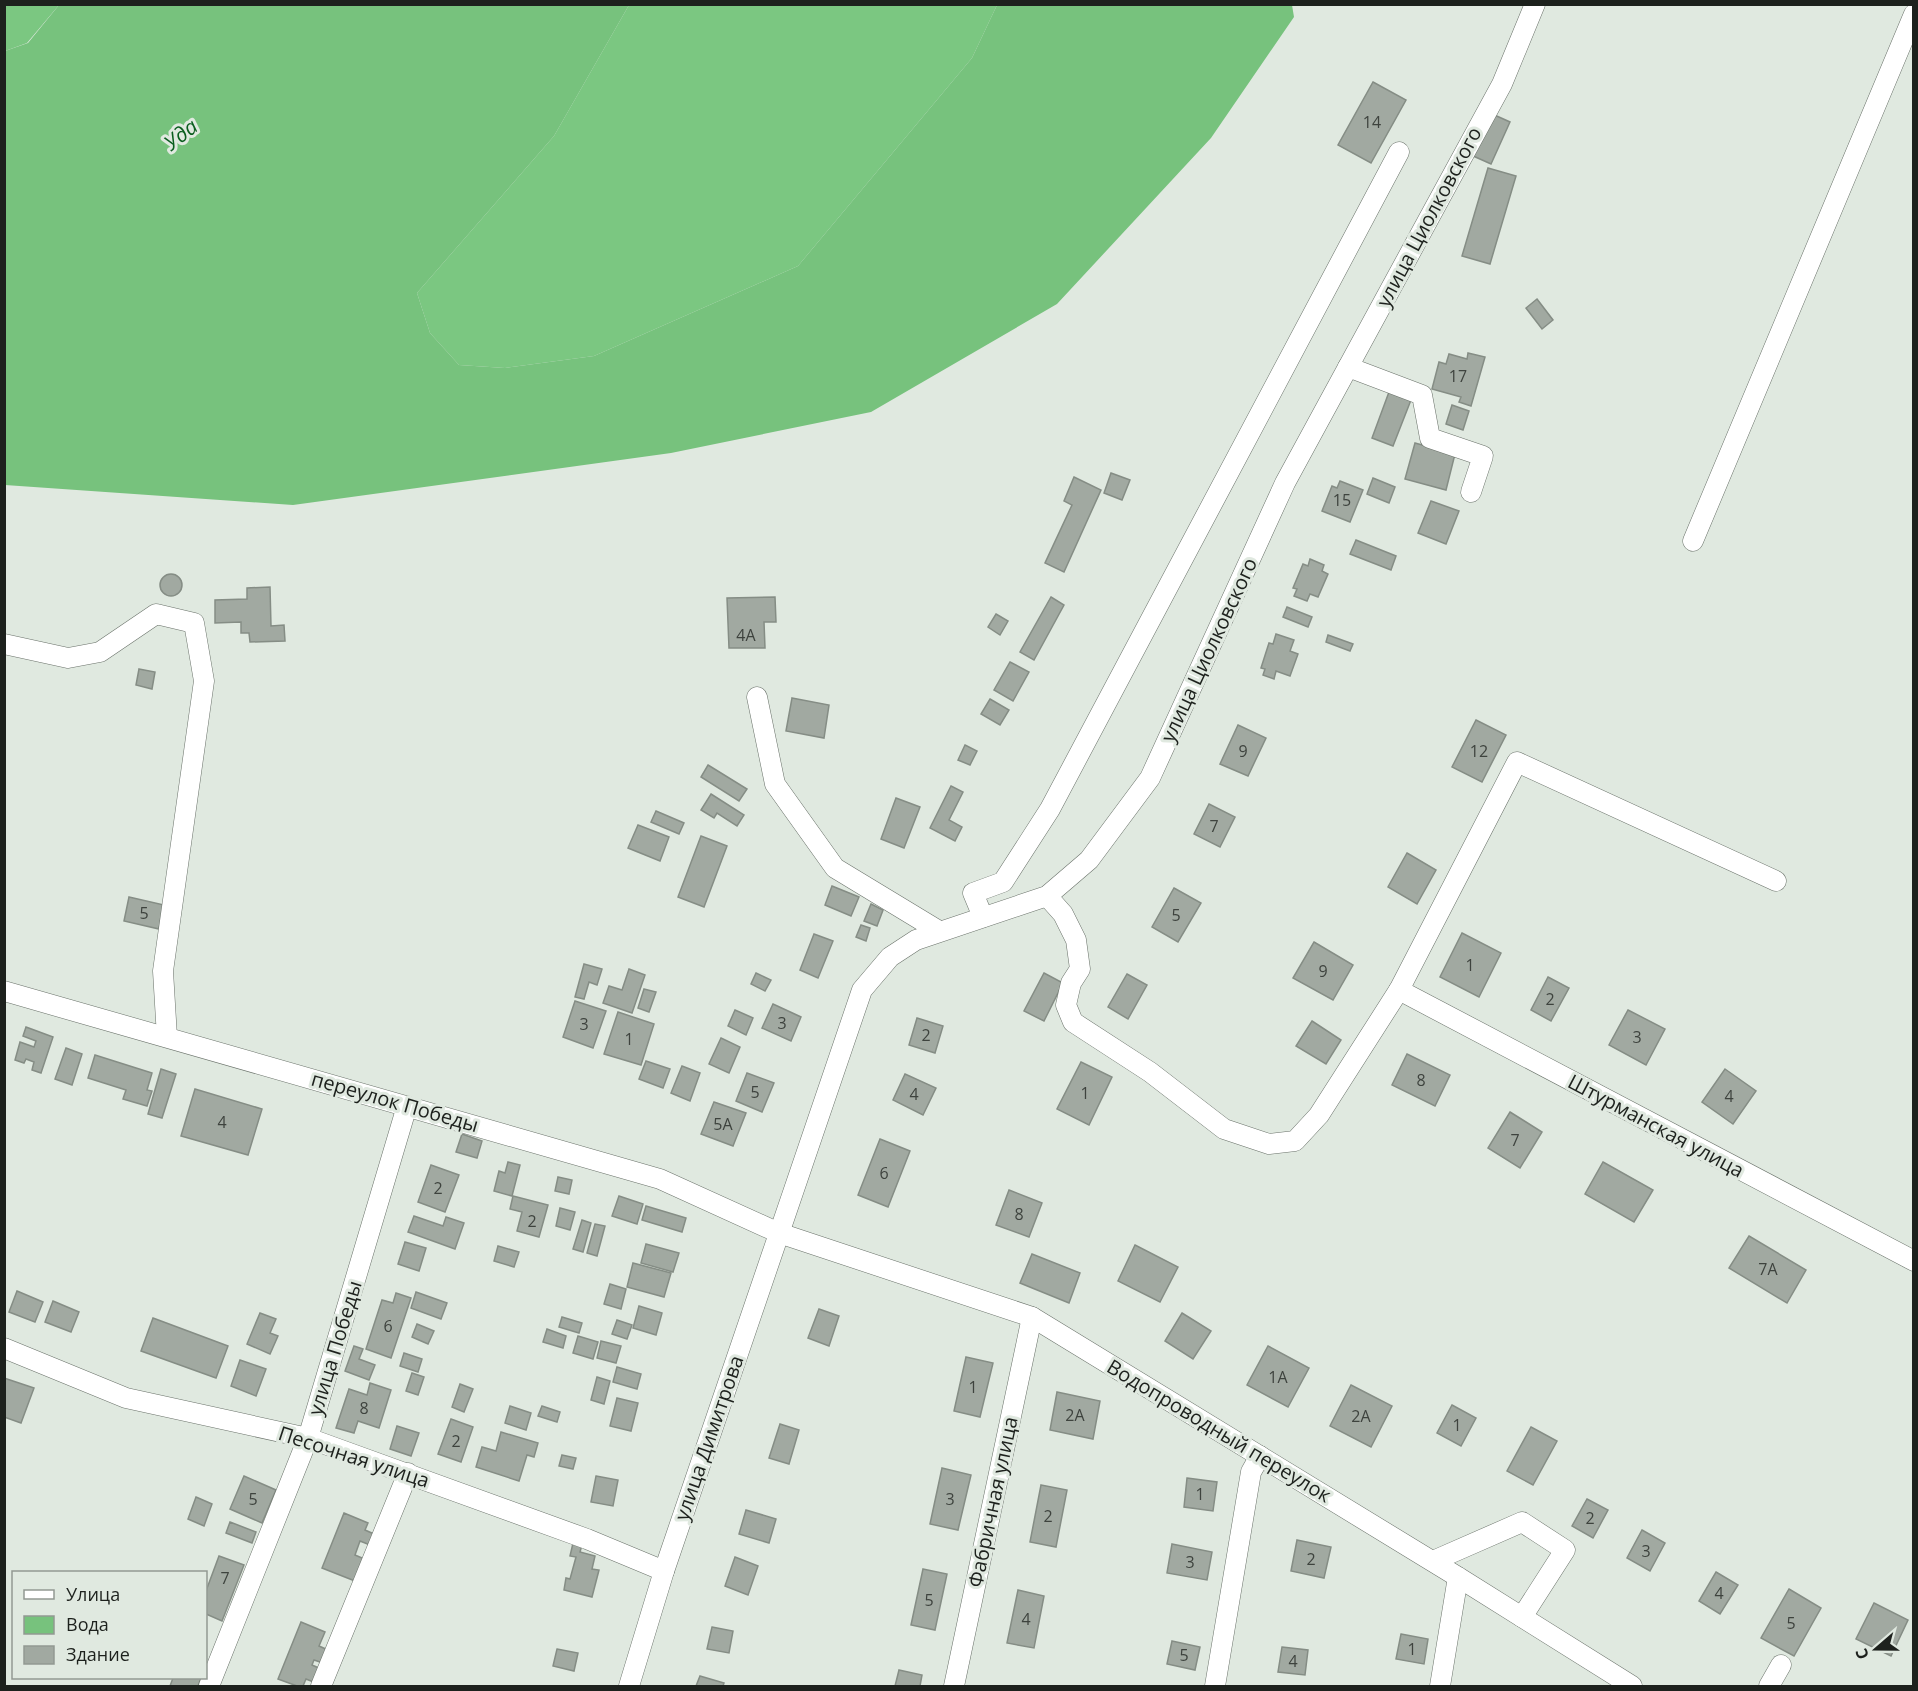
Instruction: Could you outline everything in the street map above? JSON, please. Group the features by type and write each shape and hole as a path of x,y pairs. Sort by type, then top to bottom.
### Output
{"street":[{"name":"улица Циолковского","path":"793,1191 862,990 890,957 916,940 939,931 1047,896 1089,860 1150,778 1285,483 1502,84 1534,4"},
{"path":"1693,541 1914,14"},
{"path":"983,917 973,893 1003,882 1050,809 1398,152"},
{"path":"1348,367 1422,395 1430,438 1483,456 1470,492"},
{"path":"4,644 68,658 100,652 156,614 194,623 204,681 163,971 167,1037"},
{"path":"757,697 776,784 835,868 939,931"},
{"path":"1047,896 1063,914 1076,940 1080,969 1071,983 1066,1005 1073,1022 1150,1072 1224,1129 1269,1144 1295,1141 1319,1115 1399,990 1517,762 1776,881"},
{"name":"Штурманская улица","path":"1399,990 1914,1261"},
{"name":"переулок Победы","path":"4,991 660,1179 779,1233"},
{"name":"улица Победы","path":"209,1686 308,1438 407,1106"},
{"name":"улица Димитрова","path":"629,1686 664,1571 793,1191"},
{"name":"Водопроводный переулок","path":"779,1233 1032,1317 1255,1464 1433,1561 1632,1686"},
{"name":"Фабричная улица","path":"954,1686 1032,1317"},
{"name":"Песочная улица","path":"4,1348 126,1398 308,1438 408,1473 664,1571"},
{"path":"1215,1686 1255,1464"},
{"path":"321,1686 408,1473"},
{"path":"1433,1561 1522,1522 1565,1550 1522,1617"},
{"path":"1440,1686 1458,1577"},
{"path":"1768,1686 1781,1665"}],"shaded area":[{"path":"4,5 59,5 27,43 5,51"},
{"path":"629,5 997,5 972,58 798,266 594,356 505,368 459,365 430,333 417,293 554,136"}],"water":[{"name":"Уда","path":"59,5 629,5 554,136 417,293 430,333 459,365 505,368 594,356 798,266 972,58 997,5 1292,5 1294,17 1211,138 1057,304 871,412 671,453 293,505 5,485 5,51 28,43"}],"building":[{"path":"1373,82 1406,100 1371,163 1338,145"},
{"path":"1490,113 1510,122 1491,164 1471,155"},
{"path":"1488,168 1516,176 1490,264 1462,256"},
{"path":"1537,299 1553,320 1542,329 1526,308"},
{"path":"1468,353 1485,357 1471,406 1459,402 1461,397 1432,389 1439,362 1446,364 1449,354 1467,359"},
{"path":"1389,392 1411,400 1393,446 1372,438"},
{"path":"1452,405 1469,411 1463,430 1446,424"},
{"path":"1415,443 1455,454 1446,490 1405,479"},
{"path":"1111,473 1130,480 1122,500 1104,493"},
{"path":"1074,477 1101,490 1064,572 1045,563 1072,505 1064,501"},
{"path":"1373,478 1395,487 1389,503 1367,494"},
{"path":"1340,481 1363,490 1350,522 1322,511 1332,486 1337,488"},
{"path":"1431,501 1459,511 1446,544 1418,533"},
{"path":"1356,540 1396,556 1391,570 1350,554"},
{"path":"1310,559 1324,565 1322,571 1328,574 1318,597 1310,594 1307,601 1294,596 1297,589 1293,588 1303,564 1308,566"},
{"path":"171,574 181,581 182,585 175,595 171,596 161,589 160,585 167,575"},
{"path":"270,587 271,626 284,625 285,641 250,642 249,633 241,633 241,622 215,623 215,600 247,599 247,588"},
{"path":"775,597 776,622 764,622 765,648 729,648 727,598"},
{"path":"1051,597 1064,605 1034,660 1020,652"},
{"path":"1287,607 1312,617 1308,627 1283,617"},
{"path":"996,614 1008,621 1000,635 988,627"},
{"path":"1276,634 1294,640 1290,651 1298,654 1290,676 1276,671 1274,679 1263,675 1265,669 1261,668 1269,643 1273,644"},
{"path":"1328,635 1353,644 1350,651 1326,642"},
{"path":"1010,662 1029,672 1013,701 994,690"},
{"path":"139,669 155,672 152,689 136,685"},
{"path":"792,698 829,705 824,738 786,731"},
{"path":"990,699 1009,710 1000,725 981,714"},
{"path":"1476,720 1506,735 1482,782 1452,767"},
{"path":"1238,725 1266,738 1248,776 1220,764"},
{"path":"965,745 977,751 970,765 958,760"},
{"path":"708,765 747,789 739,801 701,777"},
{"path":"951,786 963,792 949,820 962,827 955,841 930,828"},
{"path":"711,794 744,815 737,826 717,813 714,818 701,810"},
{"path":"896,798 920,807 904,848 881,839"},
{"path":"1209,804 1235,817 1220,847 1194,834"},
{"path":"656,811 684,823 679,834 651,822"},
{"path":"638,825 669,837 660,861 628,848"},
{"path":"701,836 727,846 704,907 678,897"},
{"path":"1407,853 1436,870 1417,904 1388,887"},
{"path":"832,886 859,897 851,916 825,905"},
{"path":"1174,888 1201,903 1178,942 1152,927"},
{"path":"129,897 164,905 159,929 124,921"},
{"path":"871,904 883,910 877,926 864,921"},
{"path":"861,925 870,928 866,941 856,937"},
{"path":"1462,933 1501,953 1479,997 1440,977"},
{"path":"814,934 833,941 818,978 800,970"},
{"path":"1314,942 1353,965 1333,1000 1293,978"},
{"path":"584,964 602,969 597,985 589,982 584,999 575,997"},
{"path":"629,969 645,975 632,1013 603,1003 609,986 622,990"},
{"path":"756,973 771,980 765,991 751,984"},
{"path":"1044,973 1063,983 1044,1021 1024,1011"},
{"path":"1127,974 1147,985 1128,1019 1108,1007"},
{"path":"1548,977 1569,988 1551,1021 1531,1010"},
{"path":"644,989 656,992 649,1012 638,1008"},
{"path":"575,1001 606,1011 593,1048 563,1037"},
{"path":"773,1004 801,1017 791,1041 762,1028"},
{"path":"735,1010 753,1018 746,1035 728,1026"},
{"path":"1628,1010 1665,1029 1646,1065 1609,1045"},
{"path":"618,1012 654,1024 641,1065 604,1054"},
{"path":"917,1018 943,1026 935,1053 909,1045"},
{"path":"1312,1021 1341,1040 1326,1064 1296,1046"},
{"path":"26,1027 53,1037 41,1073 32,1070 34,1062 26,1059 24,1063 15,1060 20,1042 34,1047 36,1041 23,1036"},
{"path":"721,1038 740,1047 729,1073 709,1064"},
{"path":"66,1048 82,1054 72,1085 55,1079"},
{"path":"1407,1054 1450,1075 1435,1106 1392,1085"},
{"path":"95,1055 152,1073 147,1090 152,1091 147,1106 123,1099 126,1090 88,1078"},
{"path":"646,1061 670,1069 663,1088 639,1079"},
{"path":"1081,1062 1112,1077 1089,1125 1057,1109"},
{"path":"682,1066 700,1073 690,1101 671,1093"},
{"path":"161,1069 176,1074 162,1118 148,1114"},
{"path":"1725,1069 1756,1091 1733,1124 1702,1102"},
{"path":"747,1073 774,1083 762,1112 736,1101"},
{"path":"905,1074 936,1088 923,1115 893,1100"},
{"path":"195,1089 262,1109 248,1155 181,1136"},
{"path":"714,1102 746,1113 733,1146 701,1134"},
{"path":"1510,1112 1542,1132 1520,1168 1488,1148"},
{"path":"462,1134 482,1141 477,1158 456,1152"},
{"path":"880,1139 910,1151 888,1207 858,1195"},
{"path":"508,1162 520,1165 512,1196 494,1191 499,1171 505,1173"},
{"path":"1603,1162 1653,1190 1634,1222 1585,1194"},
{"path":"431,1165 459,1175 445,1212 418,1202"},
{"path":"558,1177 572,1180 569,1194 555,1191"},
{"path":"1009,1190 1042,1203 1029,1237 996,1225"},
{"path":"513,1196 548,1205 539,1237 517,1231 522,1212 510,1209"},
{"path":"619,1196 643,1204 637,1224 612,1216"},
{"path":"646,1206 686,1218 682,1232 642,1220"},
{"path":"560,1208 575,1212 570,1230 556,1226"},
{"path":"414,1216 443,1226 446,1217 464,1223 455,1249 408,1232"},
{"path":"582,1220 591,1223 583,1252 573,1249"},
{"path":"595,1224 605,1226 597,1256 587,1253"},
{"path":"1749,1236 1806,1270 1787,1303 1729,1268"},
{"path":"405,1242 426,1248 419,1271 398,1264"},
{"path":"646,1244 679,1253 673,1272 641,1263"},
{"path":"1135,1245 1178,1267 1160,1302 1118,1281"},
{"path":"498,1246 519,1252 514,1267 494,1261"},
{"path":"1032,1254 1080,1273 1069,1303 1020,1283"},
{"path":"633,1263 671,1273 664,1297 627,1287"},
{"path":"610,1284 626,1289 621,1309 604,1304"},
{"path":"17,1291 43,1302 35,1322 9,1312"},
{"path":"416,1292 447,1303 441,1319 411,1308"},
{"path":"396,1293 411,1298 391,1358 366,1349 382,1300 393,1303"},
{"path":"53,1301 79,1312 71,1332 45,1322"},
{"path":"639,1306 662,1313 656,1335 633,1328"},
{"path":"819,1309 839,1316 829,1346 808,1338"},
{"path":"260,1313 276,1319 270,1333 278,1336 270,1354 247,1344"},
{"path":"1182,1313 1211,1331 1193,1359 1165,1341"},
{"path":"562,1317 582,1323 579,1333 559,1327"},
{"path":"153,1318 228,1346 216,1378 141,1351"},
{"path":"617,1320 632,1325 627,1339 612,1334"},
{"path":"417,1324 434,1331 428,1344 412,1337"},
{"path":"547,1329 566,1336 563,1348 543,1342"},
{"path":"578,1336 598,1342 593,1359 573,1353"},
{"path":"601,1341 621,1346 616,1363 597,1358"},
{"path":"354,1346 363,1349 359,1359 375,1365 369,1380 345,1371"},
{"path":"1268,1346 1309,1368 1288,1407 1247,1385"},
{"path":"404,1353 422,1359 418,1372 400,1366"},
{"path":"966,1357 993,1363 980,1417 954,1411"},
{"path":"240,1360 266,1369 256,1396 231,1386"},
{"path":"617,1367 641,1374 637,1389 613,1382"},
{"path":"412,1373 424,1377 418,1395 406,1391"},
{"path":"597,1377 610,1381 604,1404 591,1400"},
{"path":"4,1378 34,1388 21,1423 4,1417"},
{"path":"370,1383 391,1390 379,1428 358,1421 354,1433 336,1428 349,1389 367,1395"},
{"path":"460,1384 473,1389 464,1412 452,1407"},
{"path":"1351,1385 1392,1406 1371,1447 1330,1426"},
{"path":"1057,1392 1100,1401 1093,1439 1050,1430"},
{"path":"617,1398 638,1403 631,1431 610,1426"},
{"path":"1452,1405 1476,1418 1461,1446 1437,1433"},
{"path":"510,1406 531,1413 526,1430 505,1423"},
{"path":"542,1406 560,1412 557,1422 538,1416"},
{"path":"451,1419 473,1427 461,1462 438,1454"},
{"path":"780,1424 799,1430 789,1464 769,1458"},
{"path":"397,1426 419,1433 411,1456 390,1449"},
{"path":"1531,1427 1557,1441 1533,1485 1507,1471"},
{"path":"501,1432 538,1443 534,1457 527,1455 519,1481 476,1467 482,1447 496,1451"},
{"path":"562,1455 576,1458 573,1469 559,1466"},
{"path":"942,1468 971,1475 958,1530 930,1524"},
{"path":"244,1476 276,1490 262,1523 230,1509"},
{"path":"596,1476 618,1480 613,1506 591,1502"},
{"path":"1187,1478 1217,1482 1213,1511 1184,1507"},
{"path":"1041,1485 1067,1490 1056,1547 1030,1542"},
{"path":"196,1497 212,1504 204,1526 188,1519"},
{"path":"1587,1499 1608,1510 1593,1538 1572,1526"},
{"path":"746,1510 776,1519 769,1543 739,1534"},
{"path":"344,1513 368,1523 365,1530 374,1534 370,1545 360,1541 355,1555 367,1560 355,1581 322,1568"},
{"path":"230,1522 256,1532 252,1543 226,1533"},
{"path":"1642,1530 1665,1543 1650,1571 1627,1558"},
{"path":"574,1539 583,1541 580,1552 595,1556 592,1569 599,1570 592,1597 564,1590 566,1578 570,1579 576,1557 570,1556"},
{"path":"1297,1540 1331,1547 1324,1578 1291,1571"},
{"path":"1172,1544 1212,1552 1207,1580 1167,1573"},
{"path":"219,1556 244,1565 222,1621 207,1614 207,1588"},
{"path":"735,1557 758,1566 748,1595 725,1586"},
{"path":"923,1569 947,1574 935,1630 911,1625"},
{"path":"1716,1572 1738,1585 1720,1614 1699,1601"},
{"path":"1789,1589 1821,1608 1794,1656 1761,1638"},
{"path":"1018,1590 1044,1596 1034,1648 1007,1643"},
{"path":"1874,1603 1908,1620 1891,1656 1856,1639"},
{"path":"301,1622 325,1632 319,1646 328,1650 323,1663 314,1660 312,1665 321,1669 316,1683 306,1679 303,1686 297,1686 278,1679"},
{"path":"712,1627 733,1631 729,1653 707,1649"},
{"path":"1401,1634 1428,1639 1424,1664 1396,1659"},
{"path":"1172,1641 1200,1647 1195,1670 1167,1664"},
{"path":"1282,1647 1308,1650 1305,1675 1278,1672"},
{"path":"557,1649 578,1653 574,1671 553,1666"},
{"path":"899,1670 922,1675 920,1686 895,1686"},
{"path":"700,1676 724,1683 723,1686 696,1686"},
{"path":"173,1679 201,1679 198,1686 170,1686"}]}
